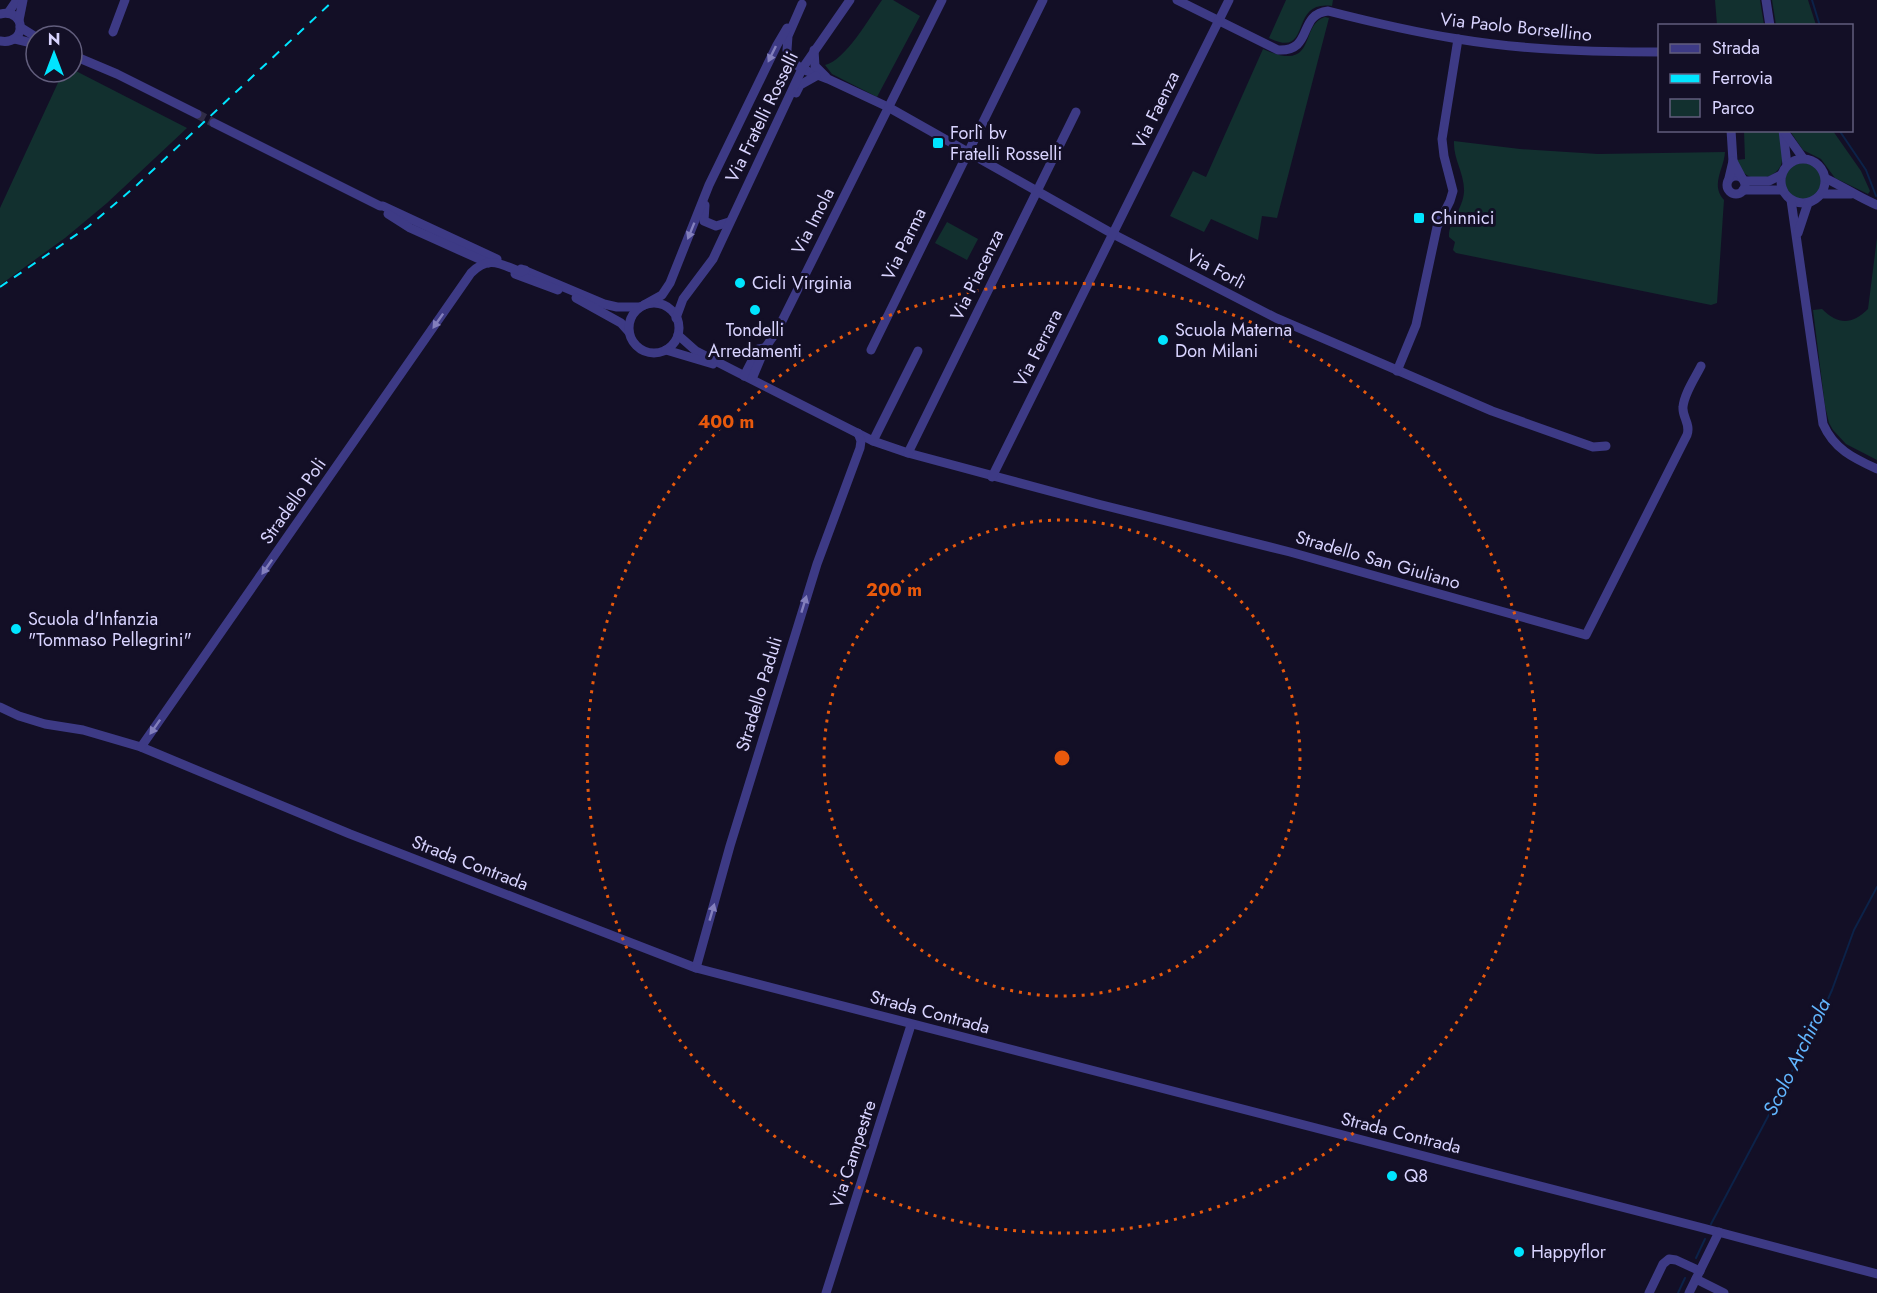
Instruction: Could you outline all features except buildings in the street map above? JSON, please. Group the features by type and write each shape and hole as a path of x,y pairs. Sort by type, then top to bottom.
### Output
{"street":[{"path":"17,0 4,14 24,28"},
{"path":"0,41 8,42 19,34 23,0"},
{"path":"113,32 125,0"},
{"name":"Via Fratelli Rosselli","path":"676,318 683,299 713,259 802,69 850,0"},
{"name":"Via Imola","path":"748,377 777,331 942,0"},
{"name":"Via Parma","path":"871,350 1043,0"},
{"path":"1177,0 1219,21"},
{"name":"Via Faenza","path":"1113,234 1229,0"},
{"path":"1766,0 1770,24"},
{"path":"802,69 790,60 787,50 788,36 804,2"},
{"name":"Via Fratelli Rosselli","path":"642,306 662,295 670,283 709,185 777,45 804,2"},
{"name":"Via Paolo Borsellino","path":"1219,21 1278,50 1290,50 1300,44 1311,18 1323,11 1458,39 1580,51 1658,52"},
{"path":"15,39 24,41"},
{"path":"1397,371 1416,325 1437,227 1453,191 1442,139 1458,39"},
{"path":"814,49 816,66 828,79"},
{"path":"84,60 197,114"},
{"name":"Via Forlì","path":"802,69 888,107 1113,234 1276,318 1492,411 1582,444 1593,447 1606,446"},
{"path":"773,130 778,128 800,85 816,76"},
{"name":"Via Piacenza","path":"908,453 1076,112"},
{"path":"214,123 380,206 484,254 604,304 617,307 656,303 665,306 676,318 678,335 666,350 657,353 645,352 634,344 629,332 621,323 576,297 448,246 410,228 381,210 380,206"},
{"path":"1731,132 1732,161 1726,185 1729,191 1736,194 1743,183"},
{"path":"1783,132 1787,165"},
{"path":"1784,132 1803,158"},
{"path":"1743,183 1769,181 1781,175 1787,165 1794,160 1803,158 1816,162 1826,178 1847,189 1851,194"},
{"path":"1732,161 1743,183"},
{"path":"1729,178 1735,175 1743,183 1783,190"},
{"path":"1781,175 1783,190 1791,200 1797,235 1821,416 1833,442 1850,456 1877,469"},
{"path":"1821,194 1826,178"},
{"name":"Via Fratelli Rosselli","path":"709,185 703,210 704,221 716,226 729,222"},
{"path":"1791,200 1799,203 1808,202 1821,194 1851,194 1877,205"},
{"path":"1797,235 1808,202"},
{"path":"425,226 428,232 447,242 448,246"},
{"name":"Via Ferrara","path":"992,477 1113,234"},
{"path":"464,253 469,259 471,273"},
{"path":"486,262 492,261 521,272 525,270"},
{"name":"Stradello Poli","path":"141,747 471,273 476,267 486,262"},
{"path":"629,332 631,318 642,306"},
{"name":"Stradello San Giuliano","path":"678,335 696,351 733,370 873,441 908,453 992,477 1290,552 1586,635 1688,435 1688,423 1683,404 1701,366"},
{"name":"Stradello San Giuliano","path":"666,350 733,370"},
{"path":"873,441 918,351"},
{"name":"Stradello Paduli","path":"696,968 730,846 817,564 860,446 858,433"},
{"name":"Strada Contrada","path":"0,707 45,724 83,730 141,747 350,834 696,968 1877,1274"},
{"name":"Via Campestre","path":"826,1293 911,1025"},
{"path":"1689,1293 1719,1232"},
{"path":"1649,1293 1663,1264 1669,1259 1676,1260 1724,1293"}],"green space":[{"path":"882,0 893,0 920,16 877,97 832,74 825,65 841,56 849,47"},
{"path":"1286,0 1333,0 1332,6 1318,7 1310,12 1304,19 1297,36 1292,41 1283,43 1269,38"},
{"path":"1715,0 1760,0 1764,24 1717,24"},
{"path":"1772,0 1808,0 1816,24 1776,24"},
{"path":"1325,17 1329,18 1277,218 1262,216 1258,240 1211,219 1204,232 1170,216 1193,171 1206,177 1263,49 1293,56 1305,45 1317,22"},
{"path":"84,75 187,128 107,203 65,238 0,285 0,208 57,84 84,84"},
{"path":"1744,132 1779,132 1782,161 1775,173 1764,178 1748,176 1737,160 1745,159"},
{"path":"1791,132 1834,132 1861,171 1870,191 1868,194 1835,178 1821,159 1803,150"},
{"path":"1454,141 1520,149 1598,154 1725,152 1718,183 1718,189 1724,200 1717,303 1711,305 1456,253 1453,250 1455,242 1449,237 1449,232 1463,198 1464,185 1455,154"},
{"path":"1803,163 1816,168 1821,181 1816,194 1803,199 1790,194 1785,181 1790,168"},
{"path":"947,222 978,239 967,260 935,243"},
{"path":"1877,238 1877,460 1846,444 1829,423 1813,310 1822,309 1834,318 1845,321 1856,318 1868,309"}],"waterway":[{"name":"Scolo Archirola","path":"1812,0 1819,24"},
{"name":"Scolo Archirola","path":"1840,132 1866,170 1876,196"},
{"name":"Scolo Archirola","path":"1711,1224 1815,1028 1854,930 1877,887"},
{"name":"Scolo Archirola","path":"1696,1258 1705,1239"},
{"name":"Scolo Archirola","path":"1678,1293 1685,1278"}],"tunnel":[{"path":"197,114 214,123"}],"railway":[{"path":"0,287 89,226 137,185 334,0"}],"place":[{"name":"Forlì bv Fratelli Rosselli","path":"938,143"},
{"name":"Chinnici","path":"1419,218"},
{"name":"Cicli Virginia","path":"740,283"},
{"name":"Tondelli Arredamenti","path":"755,310"},
{"name":"Scuola Materna Don Milani","path":"1163,340"},
{"name":"Scuola d'Infanzia \"Tommaso Pellegrini\"","path":"16,629"},
{"name":"Q8","path":"1392,1176"},
{"name":"Happyflor","path":"1519,1252"}]}
